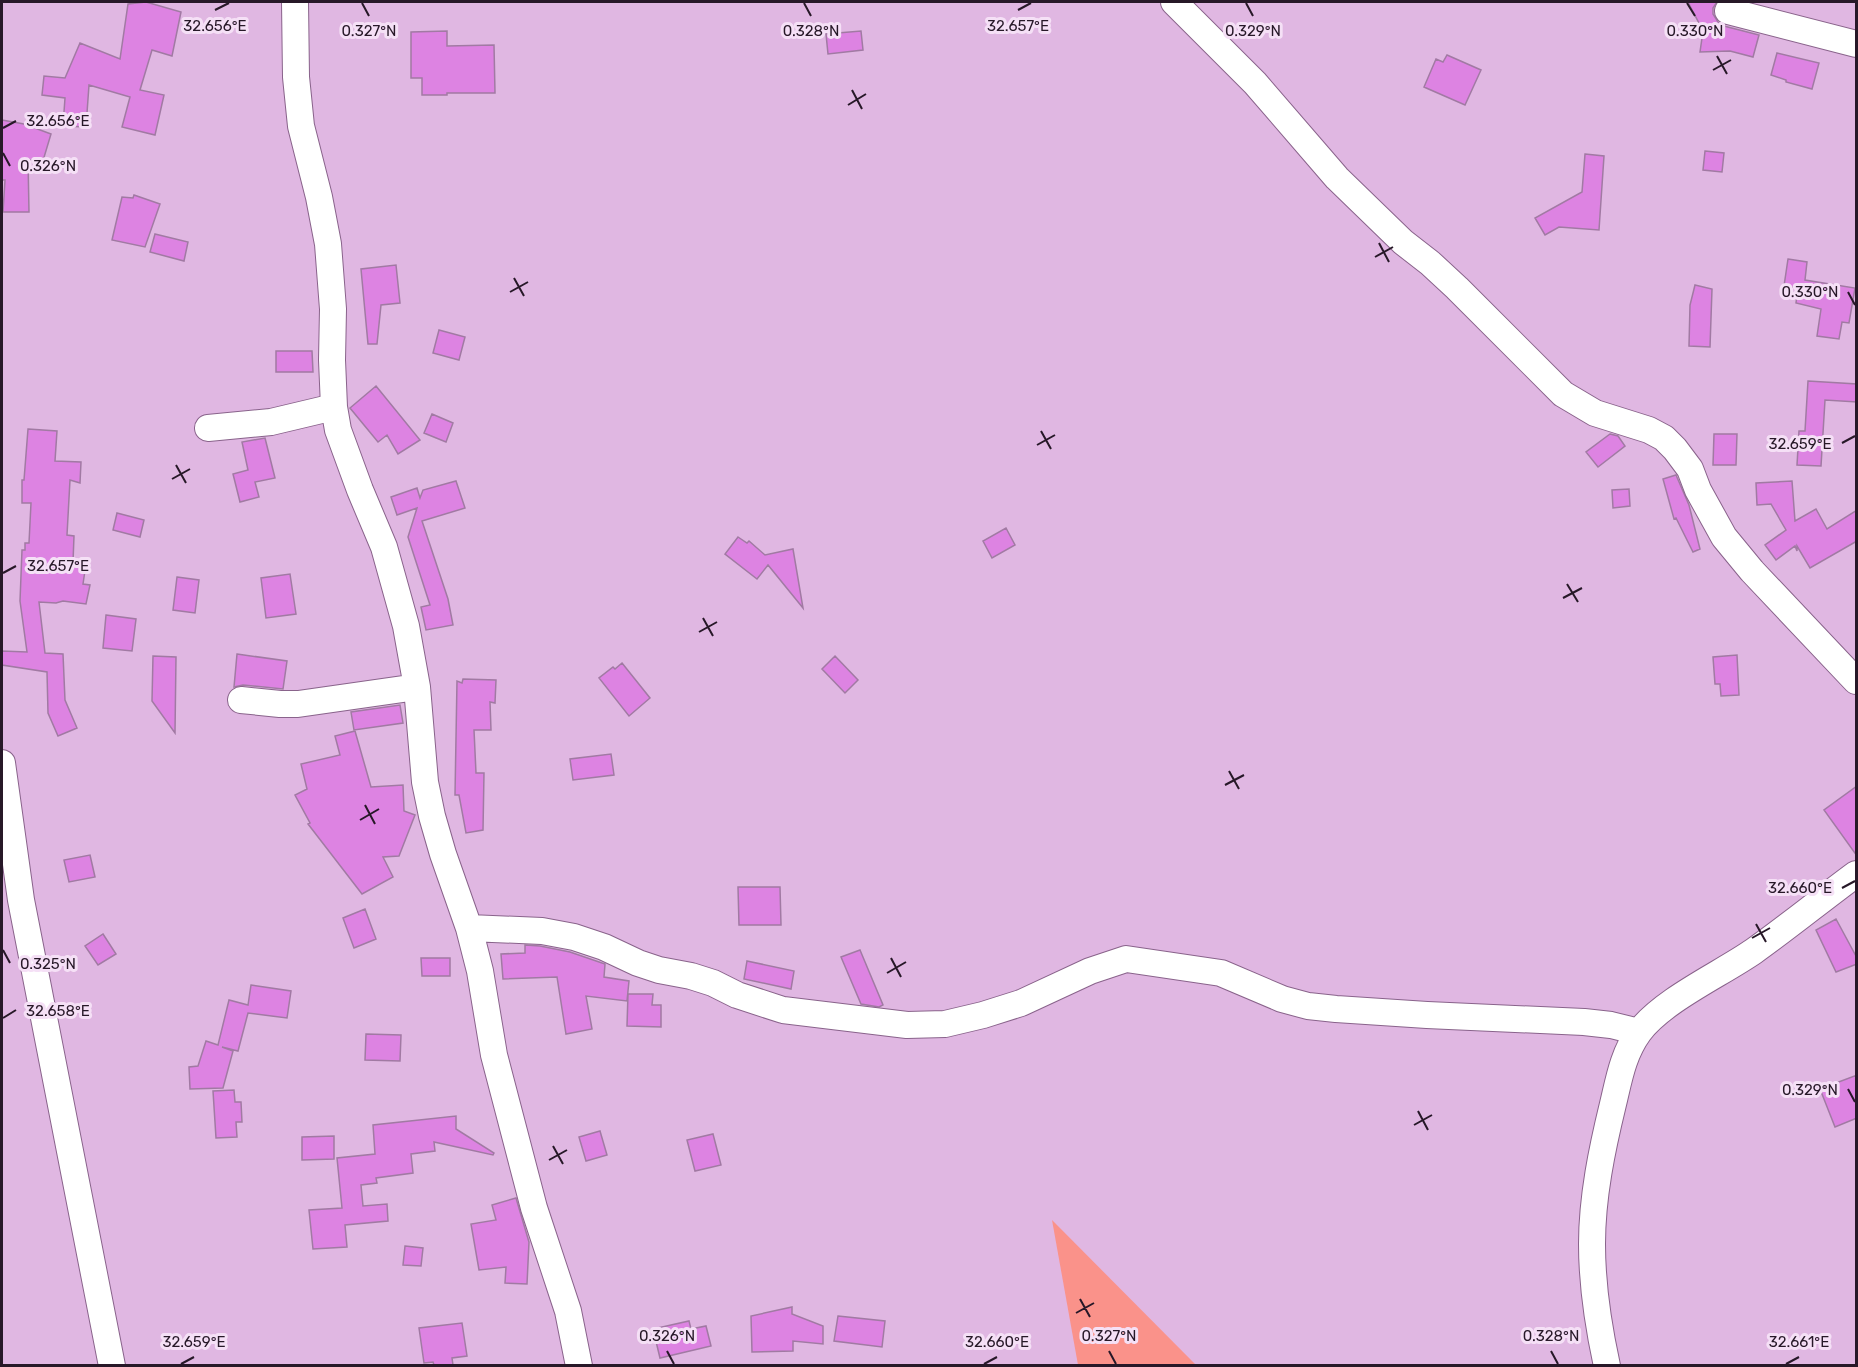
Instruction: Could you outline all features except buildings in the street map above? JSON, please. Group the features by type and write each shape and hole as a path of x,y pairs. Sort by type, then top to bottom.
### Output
{"street":[{"path":"295,2 296,77 301,126 328,244 333,309 334,407 338,430 384,547 406,626 417,687 425,782 432,816 442,854 469,928 480,971 494,1055 534,1208 568,1311 579,1365"},
{"path":"1174,2 1255,83 1337,178 1402,242 1430,263 1457,288 1563,394 1595,413 1649,430 1664,438 1690,469 1724,537 1758,578 1853,671"},
{"path":"1728,11 1857,44"},
{"path":"208,428 271,422 334,407"},
{"path":"241,700 298,704 417,687"},
{"path":"2,763 21,900 112,1365"},
{"path":"1608,1365 1596,1311 1592,1243 1594,1204 1605,1137 1624,1059 1639,1032 1654,1017 1753,951 1857,874"},
{"path":"469,928 542,932 574,937 604,947 638,963 702,980 737,995 783,1010 907,1025 945,1024 983,1015 1021,1003 1090,970 1126,959 1221,973 1282,999 1326,1008 1584,1022 1611,1025 1639,1032"}],"shaded area":[{"path":"1052,1220 1196,1365 1078,1365"}]}
